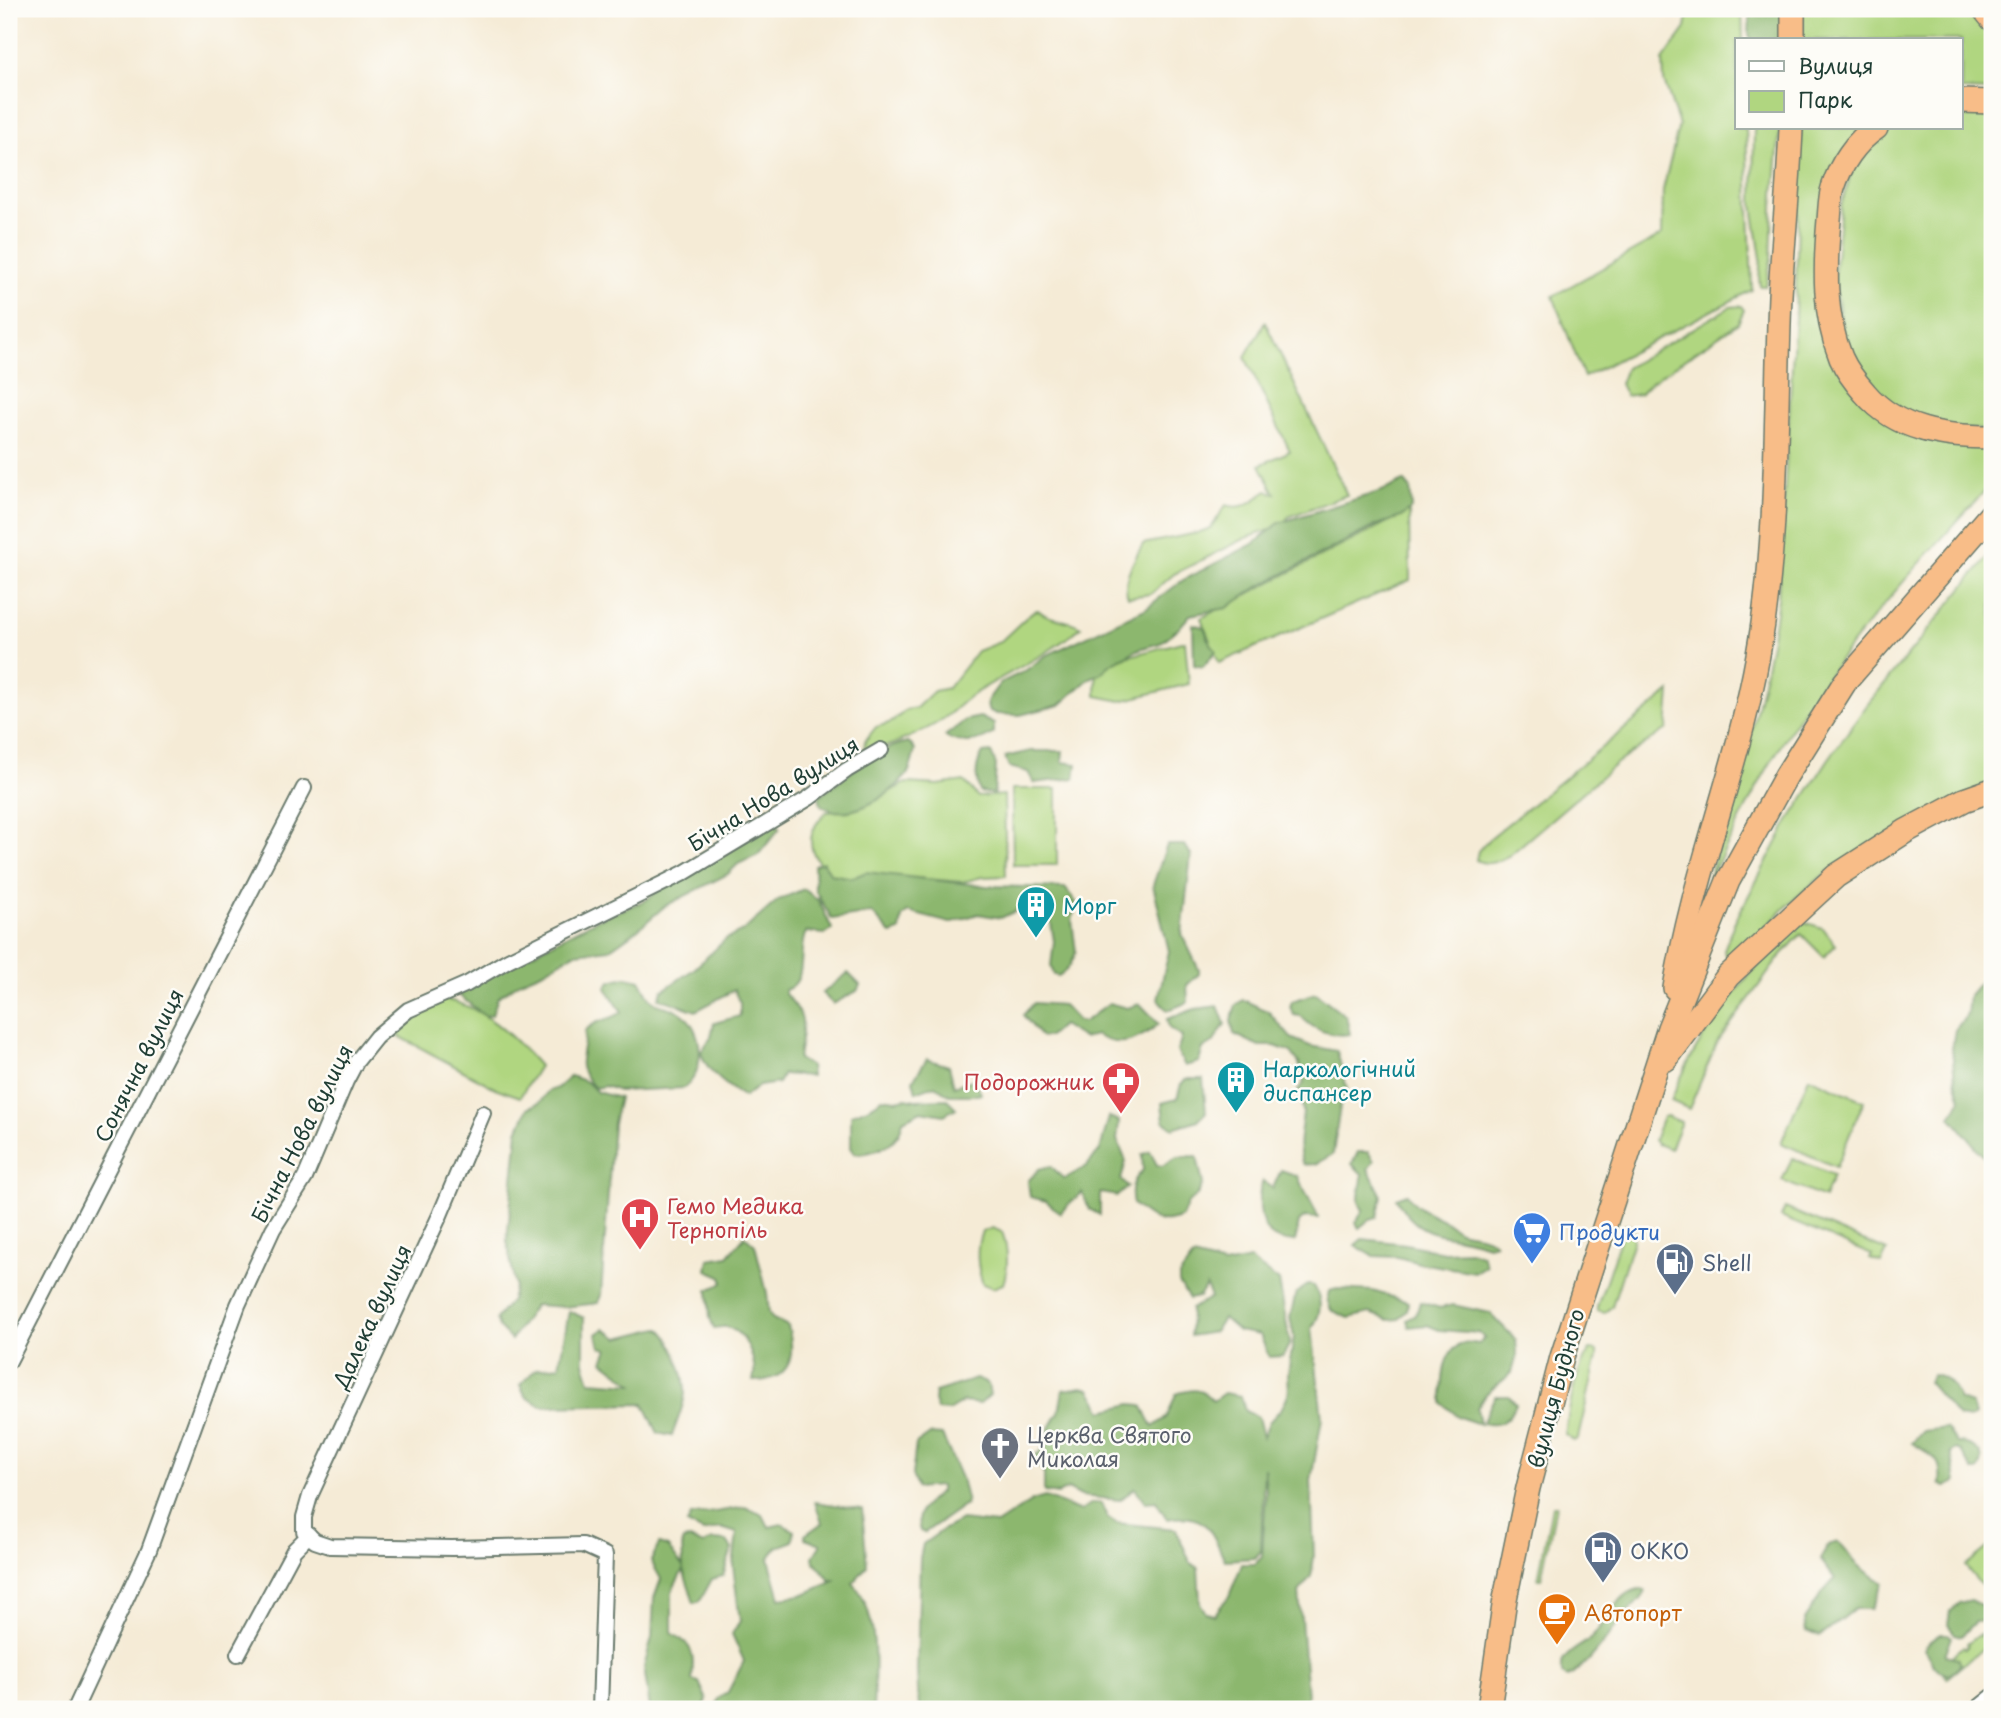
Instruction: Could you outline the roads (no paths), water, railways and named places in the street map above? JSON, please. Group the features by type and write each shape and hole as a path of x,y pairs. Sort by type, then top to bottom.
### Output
{"highway":[{"path":"1793,9 1793,38"},
{"path":"1984,9 1992,19"},
{"path":"1962,101 1992,102"},
{"path":"1669,1028 1683,940 1723,802 1758,655 1769,569 1774,492 1780,297 1791,130"},
{"path":"1873,130 1863,136 1845,162 1832,189 1825,273 1828,309 1841,358 1865,394 1892,416 1926,432 1964,437 1992,437"},
{"path":"1669,1028 1728,881 1786,776 1846,682 1992,513"},
{"path":"1653,1075 1728,976 1836,876 1906,831 1964,800 1992,790"},
{"name":"вулиця Будного","path":"1489,1709 1505,1598 1539,1442 1572,1322 1669,1028"}],"street":[{"name":"Бічна Нова вулиця","path":"75,1709 149,1550 238,1304 274,1228 305,1178 346,1081 356,1062 376,1037 408,1010 467,984 508,960 684,873 809,798 847,770 881,750"},
{"name":"Сонячна вулиця","path":"9,1361 304,788"},
{"name":"Далека вулиця","path":"309,1535 304,1531 304,1517 310,1496 435,1227 483,1113"},
{"path":"239,1654 294,1550 309,1535 315,1541 330,1546 452,1548 583,1545 605,1555 600,1709"},
{"path":"1978,1709 1992,1697"}],"place":[{"name":"Морг","path":"1036,939"},
{"name":"Наркологічний диспансер","path":"1236,1114"},
{"name":"Подорожник","path":"1121,1115"},
{"name":"Гемо Медика Тернопіль","path":"640,1251"},
{"name":"Продукти","path":"1532,1265"},
{"name":"Shell","path":"1675,1296"},
{"name":"Церква Святого Миколая","path":"1000,1480"},
{"name":"ОККО","path":"1603,1584"},
{"name":"Автопорт","path":"1557,1646"}]}
